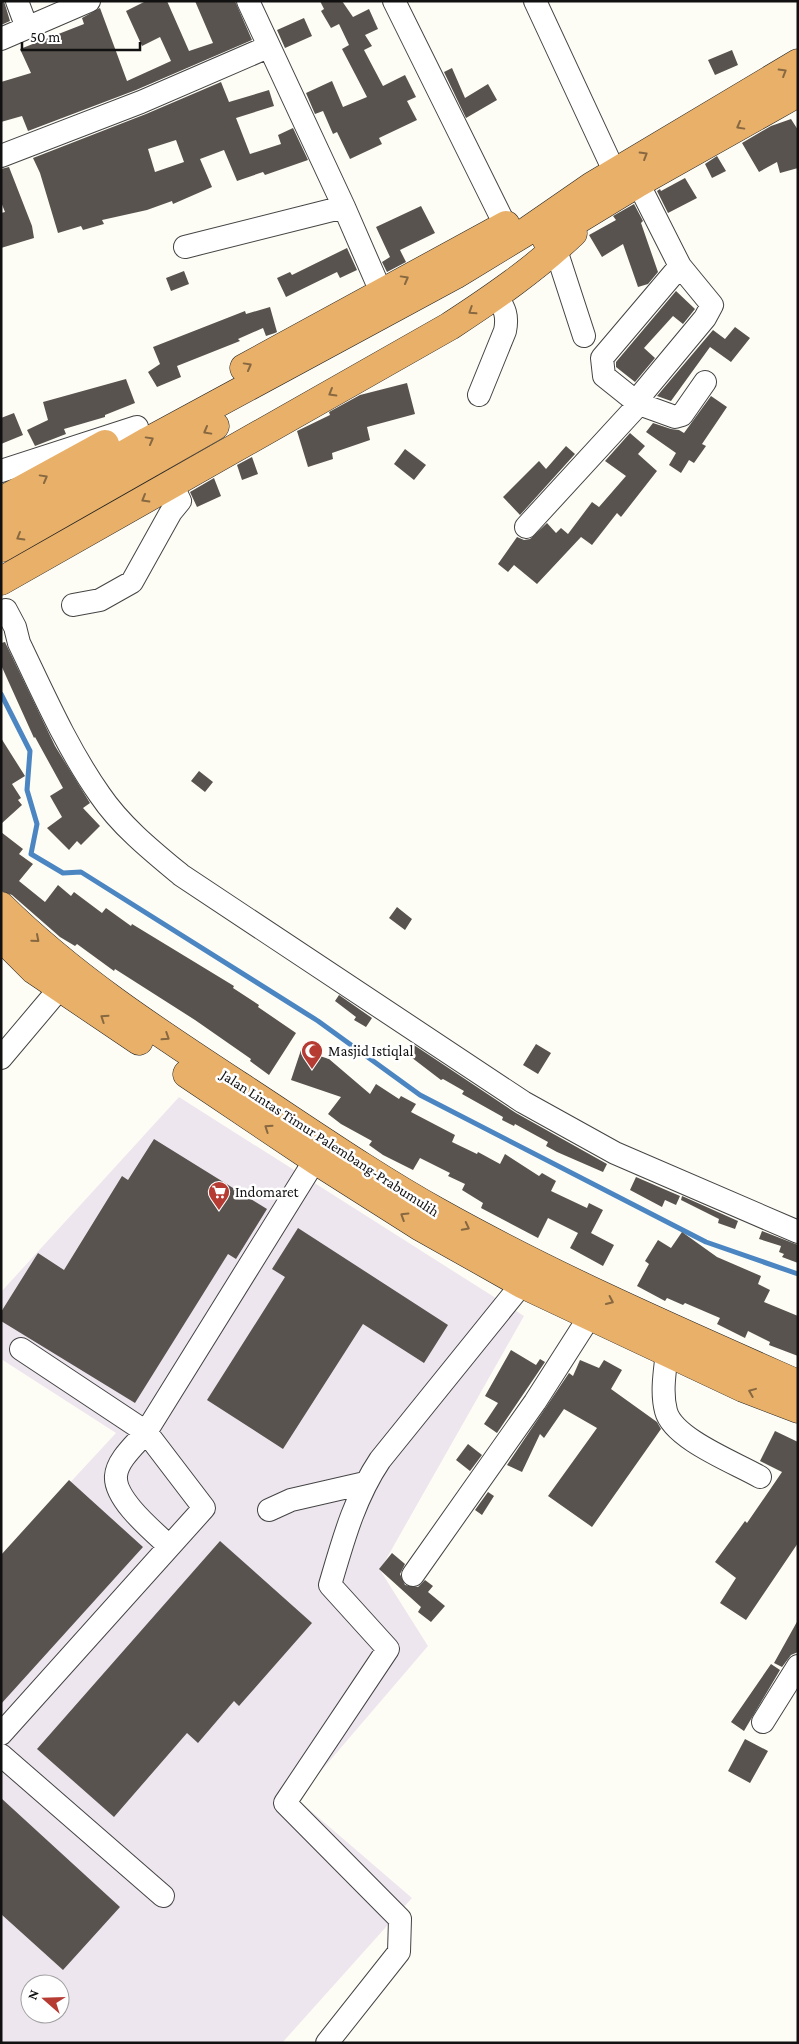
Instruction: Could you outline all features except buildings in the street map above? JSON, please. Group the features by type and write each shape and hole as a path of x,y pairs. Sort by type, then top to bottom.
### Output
{"highway":[{"path":"1,548 460,282 612,186 798,63"},
{"path":"1,501 505,225 538,209 612,186 798,93"},
{"path":"1,580 450,326 496,296 556,250 612,186"},
{"path":"1,525 148,441 460,282"},
{"name":"Jalan Lintas Timur Palembang-Prabumulih","path":"1,906 82,978 156,1030 379,1177 438,1212 594,1293 798,1409"},
{"name":"Jalan Lintas Timur Palembang-Prabumulih","path":"1,937 34,970 315,1160 419,1226 522,1284 667,1352 703,1356 798,1384"},
{"path":"1,951 34,970"}],"street":[{"path":"17,1 27,28"},
{"path":"1,38 89,1"},
{"path":"248,1 344,207 381,292"},
{"path":"394,1 505,225"},
{"path":"526,527 638,402 711,311 712,305 612,186 535,1"},
{"path":"1,156 141,102 268,47"},
{"path":"185,247 344,207"},
{"path":"556,250 584,336"},
{"path":"680,266 602,358 604,376 638,402 675,417 682,415 705,382"},
{"path":"479,396 505,331 507,320 505,308 496,296"},
{"path":"1,470 136,427"},
{"path":"73,605 100,600 132,582 171,512 180,501 172,484"},
{"path":"6,610 15,627 19,643 65,738 100,796 141,842 182,875 524,1102 615,1153 798,1232"},
{"path":"1,1058 60,988"},
{"path":"169,1546 132,1510 117,1488 116,1476 122,1461 146,1432 315,1160"},
{"path":"327,2043 398,1952 400,1919 285,1803 388,1649 330,1585 354,1507 365,1483 380,1460 522,1284"},
{"path":"413,1575 535,1402 590,1316"},
{"path":"1,1734 204,1508 146,1432 21,1348"},
{"path":"667,1352 664,1399 666,1413 672,1422 688,1437 760,1476"},
{"path":"269,1510 292,1500 365,1483"},
{"path":"763,1722 798,1666"},
{"path":"1,1755 162,1896"}],"shaded area":[{"path":"179,1097 524,1316 380,1570 428,1646 297,1799 412,1898 282,2043 1,2043 1,1557 116,1433 1,1359 1,1292"}],"waterway":[{"path":"1,694 30,751 27,790 37,824 31,854 63,873 81,872 318,1021 420,1095 706,1242 798,1274"}],"place":[{"name":"Masjid Istiqlal","path":"312,1070"},
{"name":"Indomaret","path":"219,1211"}]}
